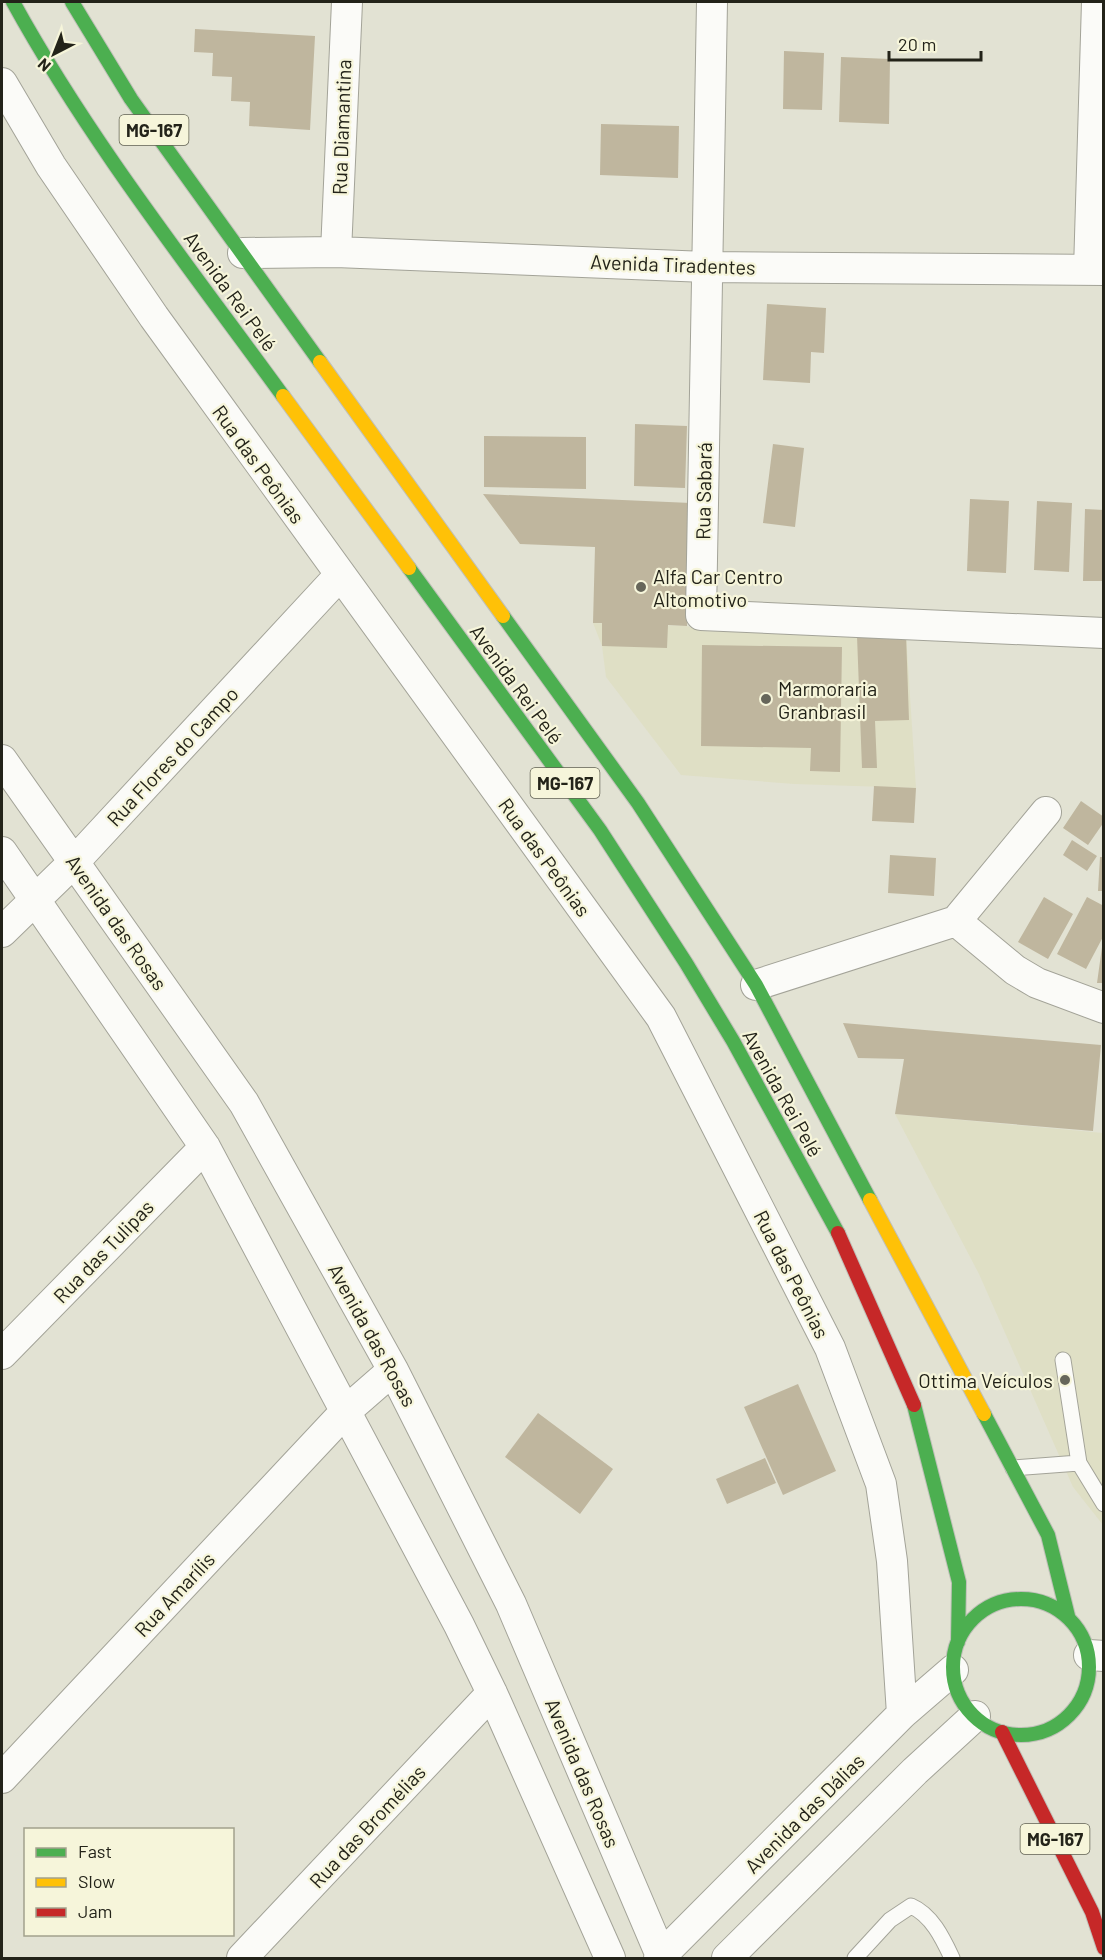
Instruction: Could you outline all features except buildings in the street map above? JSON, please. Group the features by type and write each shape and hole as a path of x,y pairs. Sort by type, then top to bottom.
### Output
{"main road":[{"name":"Avenida Rei Pelé","path":"13,2 48,64 125,179 600,830 686,963 733,1041 840,1238 913,1402 959,1582 955,1656"},
{"name":"Avenida Rei Pelé","path":"72,2 131,99 449,537 638,803 756,984 1048,1535 1068,1616"},
{"path":"1094,1664 1082,1700 1071,1715 1056,1726 1039,1733 1020,1735 1002,1732 975,1716 960,1696 955,1656 968,1623 985,1608 1006,1600 1028,1598 1049,1604 1068,1616 1078,1628 1094,1664 1096,1699"},
{"name":"MG-167","path":"1002,1732 1092,1912 1104,1948"}],"street":[{"name":"Rua Diamantina","path":"336,252 347,2"},
{"name":"Rua Sabará","path":"712,2 701,615 1104,633"},
{"path":"1096,270 1097,2"},
{"name":"Rua das Peônias","path":"2,83 51,166 154,317 339,576 662,1017 830,1348 881,1484 892,1561 903,1714"},
{"name":"Avenida Tiradentes","path":"243,254 336,252 706,267 1096,270"},
{"name":"Rua Flores do Campo","path":"2,933 75,861 339,576"},
{"name":"Avenida das Rosas","path":"2,760 244,1103 393,1370 511,1604 660,1958"},
{"path":"756,984 956,921 1046,812"},
{"path":"2,852 205,1147 346,1411 492,1693 610,1959"},
{"path":"956,921 1015,970 1037,983 1104,1008"},
{"name":"Rua das Tulipas","path":"2,1354 205,1147"},
{"name":"Rua Amarílis","path":"2,1778 346,1411 393,1370"},
{"name":"Avenida das Dálias","path":"660,1958 903,1714 955,1656"},
{"name":"Rua das Bromélias","path":"242,1959 492,1693"},
{"path":"727,1959 915,1771 975,1716"}],"lane":[{"path":"1063,1360 1079,1463 1104,1504"},
{"path":"1013,1468 1079,1463"},
{"path":"855,1959 890,1920 911,1906 920,1910 933,1923 952,1959"}],"shaded area":[{"name":"Marmoraria Granbrasil","path":"593,623 687,626 700,631 857,636 906,634 916,788 794,784 681,775 606,677 602,646"},
{"name":"Ottima Veículos","path":"895,1114 1103,1133 1103,1525 1073,1487 979,1274"}],"traffic: fast":[{"path":"13,2 75,105 142,204 283,396"},
{"path":"72,2 131,99 320,362"},
{"path":"409,568 600,830 686,963 733,1041 838,1233"},
{"path":"503,616 638,803 756,985 870,1200"},
{"path":"914,1405 959,1582 958,1642"},
{"path":"984,1414 1048,1535 1068,1616"},
{"path":"1021,1599 1047,1604 1059,1610 1069,1619 1078,1629 1084,1641 1089,1667 1084,1693 1078,1705 1069,1715 1059,1724 1047,1730 1021,1735 995,1730 983,1724 973,1715 964,1705 958,1693 953,1667 958,1641 964,1629 973,1619 983,1610 995,1604 1021,1599"}],"traffic: slow":[{"path":"320,362 503,616"},
{"path":"283,396 409,568"},
{"path":"870,1200 984,1414"}],"traffic: jam":[{"path":"838,1233 914,1405"},
{"path":"1002,1732 1092,1912 1104,1948"}],"place":[{"name":"Alfa Car Centro Altomotivo","path":"641,587"},
{"name":"Marmoraria Granbrasil","path":"766,699"},
{"name":"Ottima Veículos","path":"1065,1380"}]}
